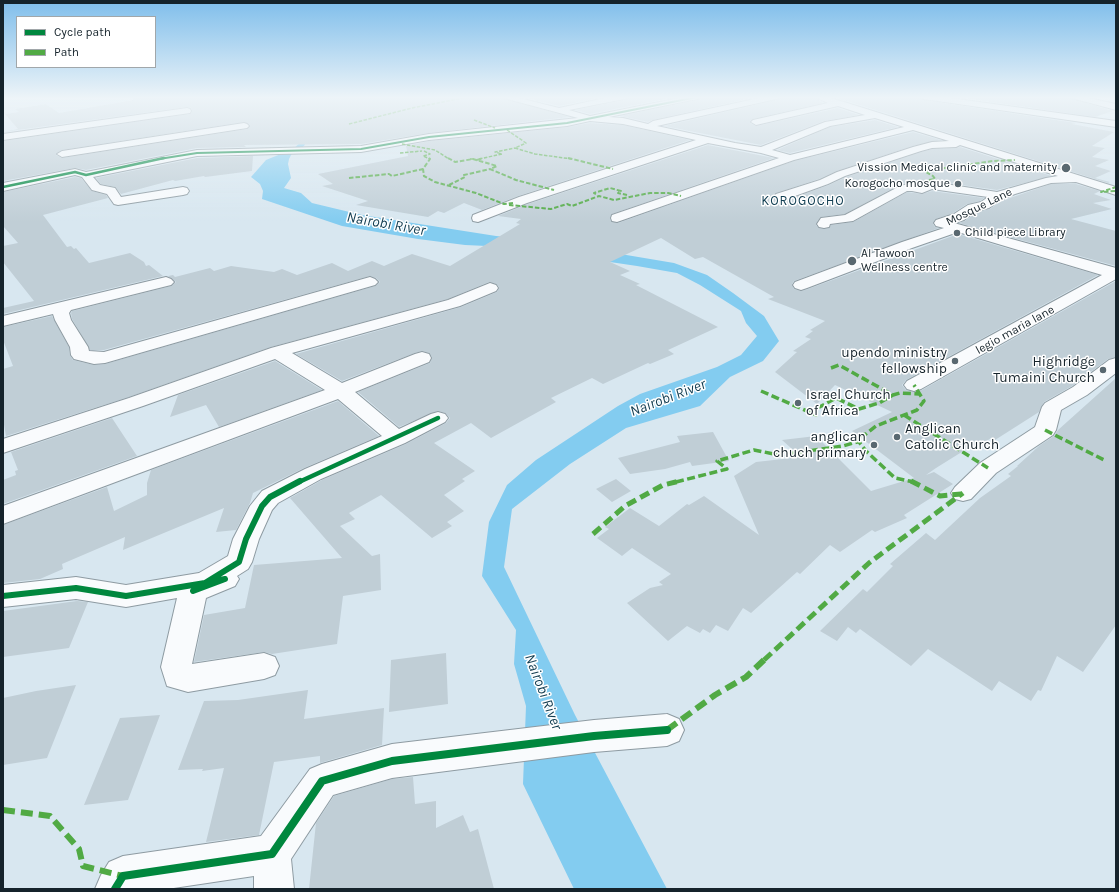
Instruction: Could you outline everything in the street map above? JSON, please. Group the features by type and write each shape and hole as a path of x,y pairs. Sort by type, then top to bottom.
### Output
{"street":[{"path":"53,139 62,154 75,166 80,174 96,188 111,192 118,201 183,191"},
{"path":"62,154 159,139"},
{"path":"3,187 197,153 361,149 420,139"},
{"path":"478,218 509,205 613,169 708,139 762,150 790,158"},
{"path":"762,150 789,139"},
{"path":"617,218 790,158 867,139"},
{"path":"949,139 1116,191"},
{"path":"780,197 824,182 841,174 917,149 932,145 962,143"},
{"name":"Mosque Lane","path":"958,228 941,223 959,217 972,208 985,205 996,197 1010,191 1050,180 1075,179"},
{"path":"824,224 826,221 848,218 904,188 912,187 922,190 927,188 926,184 937,187 991,194 996,197"},
{"path":"958,228 1116,274"},
{"name":"Mosque Lane","path":"801,285 907,245 958,228"},
{"name":"legio maria lane","path":"914,385 1116,274"},
{"path":"3,321 166,282"},
{"path":"64,307 61,313 63,320 79,347 80,355 94,358 105,358 370,282"},
{"path":"3,446 136,402 277,352 454,303 490,288"},
{"path":"277,352 342,391 397,438"},
{"path":"3,515 342,391 422,358"},
{"path":"963,494 988,468 1045,430 1052,407 1080,391 1116,364"},
{"path":"3,596 76,588 126,596 199,587 240,562 246,539 262,506 270,497 313,474 397,438 438,418"},
{"path":"199,587 176,667 178,676 188,678 264,666"},
{"path":"115,889 122,876 273,871 322,781 392,761 594,736 667,730"}],"water":[{"name":"Nairobi River","path":"301,139 308,139 304,146 292,153 289,159 288,164 291,178 284,188 301,193 312,203 362,215 496,236 537,240 674,263 707,275 764,316 779,341 763,361 730,377 700,406 626,428 570,464 512,509 504,567 575,715 667,889 574,889 523,784 526,706 514,664 516,630 482,576 489,522 507,485 536,460 618,406 640,394 717,367 741,355 757,336 746,323 741,311 700,285 677,273 509,247 465,245 418,239 342,226 262,199 263,191 260,184 251,177 266,160 293,149 302,141"}],"building":[{"path":"19,139 136,139 62,150 56,155 62,158 186,139 394,139 361,144 244,145 246,147 197,148 86,170 75,168 3,181 3,141"},
{"path":"452,139 684,139 690,140 518,196 482,210 464,203 444,213 438,211 428,217 356,205 368,201 322,186 333,184 318,174 408,156 406,146 429,141"},
{"path":"728,139 778,139 761,145"},
{"path":"803,139 850,139 790,153 777,150"},
{"path":"886,139 936,139 941,140 913,146 776,193 773,198 776,201 784,201 829,185 846,177 932,149 960,147 1052,176 997,190 926,180 919,183 912,182 899,185 845,214 821,217 816,225 819,228 824,229 829,228 831,225 853,222 907,192 922,194 932,191 984,198 980,201 967,204 953,213 936,219 933,224 935,227 939,228 794,281 792,284 794,289 801,291 808,289 958,234 1098,275 906,380 902,385 906,390 914,392 922,390 1116,281 1116,357 1108,359 1072,386 1044,402 1039,412 995,440 991,438 978,447 973,445 926,475 934,472 953,484 904,515 907,518 875,532 872,530 840,552 830,545 800,574 797,572 751,613 743,608 728,631 716,625 710,633 703,629 700,633 687,626 668,641 627,603 650,588 663,585 659,582 671,574 632,548 622,556 597,538 609,529 605,527 630,508 659,526 687,504 689,505 704,496 759,535 734,476 756,462 801,457 782,440 816,436 871,491 914,478 852,431 892,412 835,385 817,404 775,372 797,352 793,351 811,339 805,337 813,331 810,330 825,321 768,299 774,297 703,257 695,259 661,238 610,262 630,271 620,275 640,284 636,285 718,327 668,350 674,354 650,364 648,363 603,384 592,378 551,398 556,402 491,438 471,423 434,443 475,471 462,479 465,481 444,495 464,511 447,522 452,526 432,538 381,495 349,513 355,519 340,526 372,556 380,554 381,590 343,596 337,644 272,654 264,652 194,662 204,615 245,608 254,565 342,558 290,498 322,480 406,444 446,423 450,418 445,413 438,411 399,427 358,392 430,363 432,357 429,353 422,351 415,353 342,381 296,354 461,307 497,292 499,287 496,284 489,282 448,299 271,347 129,397 6,436 3,419 3,369 13,366 3,340 3,327 52,316 69,347 70,355 73,360 94,365 105,364 375,286 380,282 376,278 370,276 104,350 90,350 72,319 72,311 171,286 176,282 168,276 173,275 175,277 210,268 214,271 231,266 274,272 282,269 297,275 332,263 348,271 372,261 384,266 412,254 450,266 520,224 516,223 521,219 498,216 528,204 708,145 774,158 612,214 610,218 611,221 618,223 794,161"},
{"path":"967,139 1104,139 1092,146 1105,148 1092,157 1109,160 1095,166 1111,171 1095,178 1110,182 1108,183"},
{"path":"253,156 252,171 204,176 175,181 173,180 121,194 115,187 101,184 96,178 197,158"},
{"path":"75,177 81,178 92,191 106,195 108,198 43,215 67,247 71,246 74,249 76,248 89,263 130,253 144,262 146,266 149,265 163,276 3,314 3,308 34,301 3,262 3,246 18,243 3,226 3,192"},
{"path":"1051,184 1076,184 1100,191 1094,194 1111,200 1093,203 1112,209 1071,219 1116,231 1116,266 959,223 965,221 977,212 990,209 1001,201"},
{"path":"275,361 322,390 219,427 206,405 170,417 178,395"},
{"path":"1116,378 1116,625 1083,672 1057,656 1041,691 1038,690 1031,701 999,681 992,691 928,649 911,666 860,629 856,633 848,627 837,641 820,631 863,589 867,592 893,566 890,564 926,533 935,540 980,498 1011,476 1008,474 1039,446 1054,436 1058,430"},
{"path":"338,401 379,436 304,468 253,493 250,503 236,530 216,532 224,508 123,550 125,537 62,564 63,569 40,579 3,583 3,525 107,487 114,511 147,495 147,483 151,470"},
{"path":"112,418 137,456 3,504 3,480 16,475 15,471 18,470 11,452"},
{"path":"713,432 729,461 692,466 690,462 665,469 630,474 618,458 680,442 677,436"},
{"path":"616,479 631,491 612,502 596,489"},
{"path":"77,601 88,602 69,648 3,657 3,611"},
{"path":"446,653 448,704 389,712 391,660"},
{"path":"76,685 47,758 3,765 3,698"},
{"path":"308,690 304,719 384,708 382,745 320,763 320,756 274,762 259,835 206,842 224,768 202,771 203,769 178,770 204,701 238,700"},
{"path":"160,715 128,800 84,805 120,718"},
{"path":"413,777 415,804 436,801 436,828 463,815 470,832 478,829 494,889 309,889 316,823 334,796 392,779"}],"marked path":[{"path":"518,139 526,143 515,148 535,154 566,158 613,169"},
{"path":"402,144 435,150 455,162 473,159 497,166 490,169 516,180 554,190"},
{"path":"477,160 502,154 495,152 515,148"},
{"path":"400,153 422,151"},
{"path":"424,151 430,154 423,156 430,159 423,169 424,176 435,182 476,193 504,204 513,203"},
{"path":"929,180 935,179 933,176 924,171 993,161 1015,160"},
{"path":"349,178 389,174 392,176 423,169"},
{"path":"449,185 465,177 464,175 490,169"},
{"path":"1115,191 1101,192 1116,187"},
{"path":"596,194 594,193 610,188 621,191 618,193 627,195"},
{"path":"509,205 551,209 567,204 572,206 599,196 614,200 650,193 668,193 681,196"},
{"path":"831,368 839,365 893,395 900,393 919,394"},
{"path":"593,534 625,506 663,485 727,469 717,461 754,450 779,455 843,446 857,442 855,437 866,434 876,426 917,410 924,401 914,385"},
{"path":"761,391 816,415 814,410 836,398 859,409 879,403 893,395"},
{"path":"904,415 988,468"},
{"path":"1045,430 1106,461"},
{"path":"856,438 866,451 895,478 913,481 940,496 961,494"},
{"path":"667,730 715,695 746,677 869,563 963,493"},
{"path":"3,810 50,816 79,849 83,866 123,876"}],"cycle path":[{"path":"3,187 75,172 86,175 197,153 361,149 420,139"},
{"path":"3,596 76,588 126,596 205,583 208,583 225,579 193,591 205,583 239,562 246,539 262,506 270,497 313,474 397,438 438,418"},
{"path":"115,889 123,876 272,854 322,781 392,761 594,736 667,730"}],"place":[{"name":"Vission Medical clinic and maternity","path":"1066,168"},
{"name":"Korogocho mosque","path":"958,184"},
{"name":"Child piece Library","path":"957,233"},
{"name":"Al Tawoon Wellness centre","path":"852,261"},
{"name":"upendo ministry fellowship","path":"955,361"},
{"name":"Highridge Tumaini Church","path":"1103,370"},
{"name":"Israel Church of Africa","path":"798,403"},
{"name":"Anglican Catolic Church","path":"897,437"},
{"name":"anglican chuch primary","path":"874,445"}],"district":[{"name":"KOROGOCHO","path":"803,201"}]}
